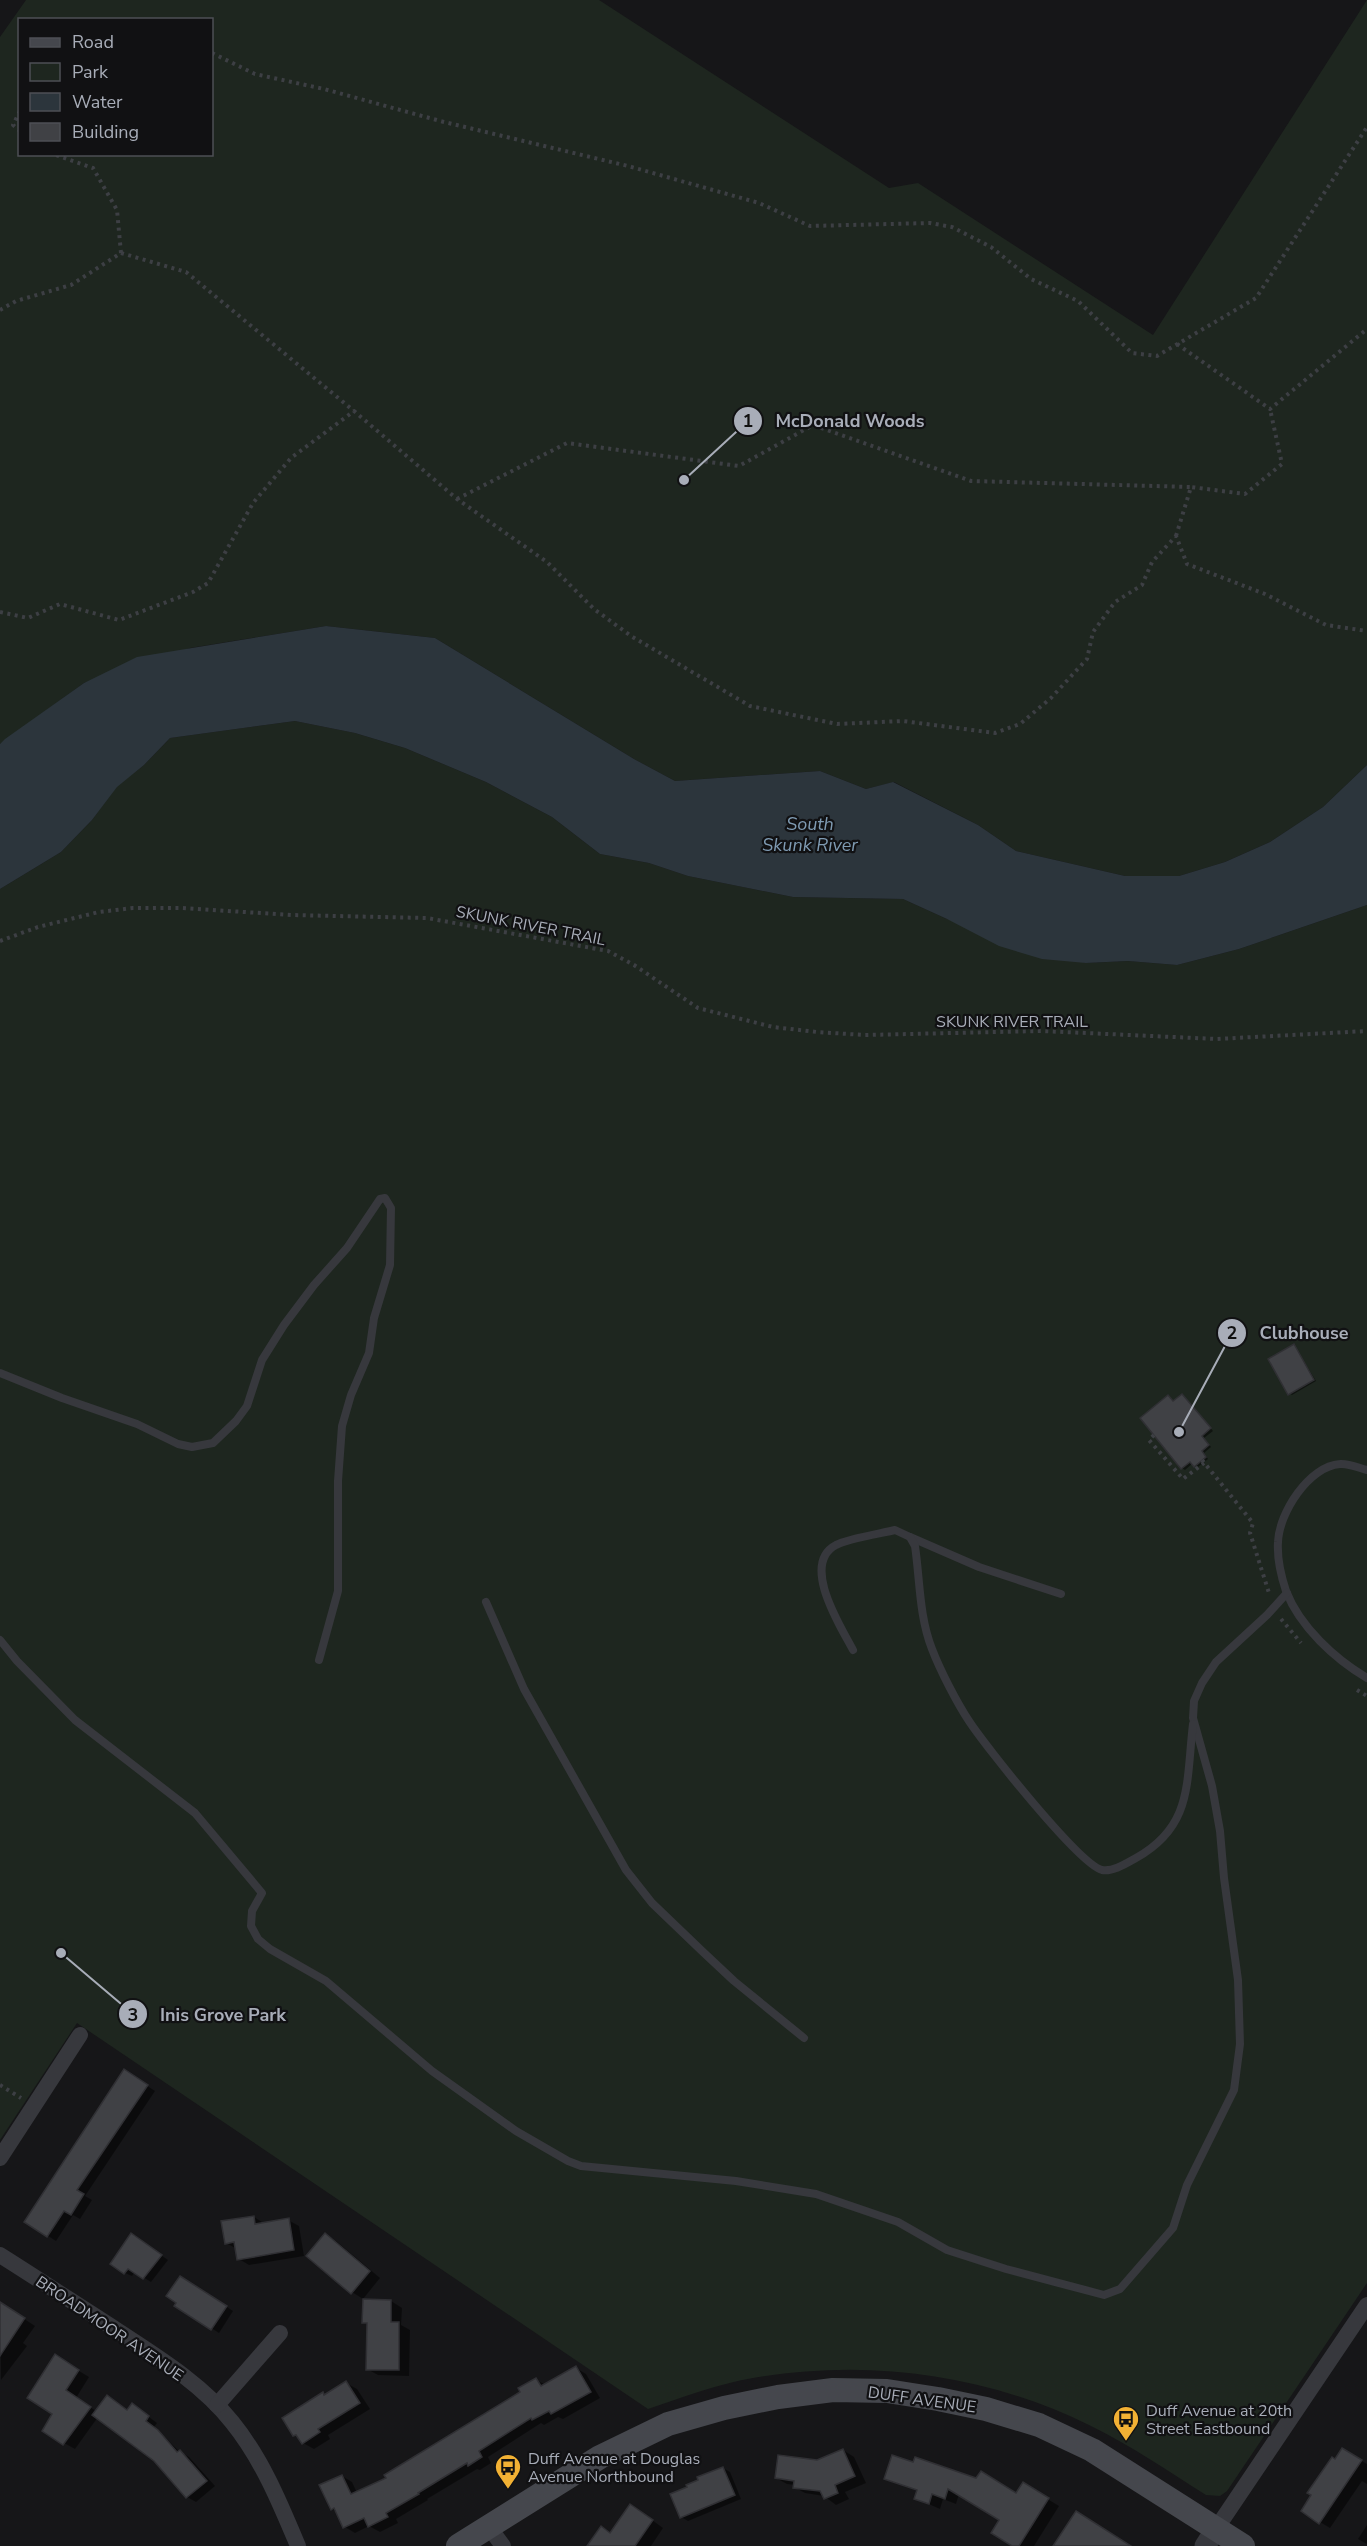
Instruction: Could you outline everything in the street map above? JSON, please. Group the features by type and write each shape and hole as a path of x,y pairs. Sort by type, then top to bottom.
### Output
{"main road":[{"name":"DUFF AVENUE","path":"459,2546 496,2537 600,2457 668,2424 724,2408 778,2397 844,2390 887,2391 938,2399 986,2409 1039,2425 1092,2450 1211,2538 1243,2546"}],"street":[{"path":"0,2158 80,2036"},
{"name":"BROADMOOR AVENUE","path":"0,2255 141,2346 175,2370 217,2405 239,2431 271,2483 298,2546"},
{"path":"1211,2538 1367,2306"},
{"path":"217,2405 279,2333"}],"lane":[{"path":"0,1373 137,1424 178,1444 192,1447 213,1443 236,1421 247,1406 262,1360 284,1325 314,1285 347,1248 380,1199 385,1198 391,1208 390,1265 374,1318 369,1353 351,1395 342,1426 338,1482 338,1591 319,1660"},
{"path":"1367,1470 1340,1464 1320,1470 1300,1489 1288,1509 1277,1540 1280,1568 1287,1593 1300,1616 1317,1638 1348,1667 1367,1678"},
{"path":"853,1650 826,1596 823,1584 823,1563 827,1553 836,1544 895,1530 979,1567 1060,1594"},
{"path":"910,1537 915,1546 927,1634 932,1650 968,1720 1024,1792 1088,1862 1103,1870 1118,1868 1157,1846 1170,1833 1179,1819 1185,1794 1194,1701 1202,1683 1216,1662 1267,1616 1287,1593"},
{"path":"486,1602 524,1689 626,1870 652,1903 726,1974 804,2038"},
{"path":"0,1640 17,1661 75,1720 195,1813 262,1893 252,1911 251,1926 258,1939 270,1949 326,1981 406,2050 516,2131 581,2166 736,2181 816,2194 898,2222 955,2253 1104,2295 1120,2289 1173,2228 1187,2185 1234,2090 1238,2072 1240,2044 1238,1980 1220,1831 1212,1786 1193,1718"}],"path":[{"path":"213,53 255,74 324,89 444,122 638,169 759,203 810,226 930,223 952,227 991,247 1031,279 1078,301 1132,353 1157,356 1256,298 1367,127"},
{"path":"18,116 14,125 18,129"},
{"path":"59,156 93,168 117,210 121,253"},
{"path":"0,310 16,301 71,285 121,253 186,272 457,499 547,562 594,609 631,636 750,706 837,724 903,721 995,733 1020,724 1058,690 1087,659 1093,632 1115,602 1142,585 1152,562 1176,536 1191,487"},
{"path":"1270,409 1367,329"},
{"path":"457,499 567,443 739,466 813,425 971,481 1191,487 1245,494 1282,464 1270,409 1177,344"},
{"path":"0,612 28,618 60,604 119,620 193,592 208,583 253,503 291,458 354,411"},
{"path":"1176,536 1187,564 1265,594 1326,625 1367,631"},
{"name":"SKUNK RIVER TRAIL","path":"0,941 38,927 78,917 133,908 427,918 608,951 634,964 698,1008 773,1027 864,1035 1042,1031 1218,1039 1367,1031"},
{"path":"1154,1435 1149,1440 1183,1479 1204,1462"}],"green space":[{"path":"26,0 599,0 889,188 918,183 1153,335 1367,0 1367,765 1323,807 1270,842 1225,862 1179,876 1125,876 1016,851 978,825 894,782 866,789 820,771 675,781 634,759 435,638 326,626 190,648 84,683 0,744 0,37"},
{"path":"295,721 355,733 405,748 486,782 552,817 600,854 649,863 688,876 793,897 903,899 947,919 1086,963 1128,961 1177,965 1239,949 1367,905 1367,2283 1227,2491 1220,2496 1206,2495 1119,2441 1049,2408 1009,2393 967,2382 925,2375 839,2370 796,2372 727,2384 648,2409 77,2023 0,2140 0,889 61,852 92,820 117,786 144,765 170,738"}],"water":[{"name":"South Skunk River","path":"326,626 435,638 634,759 675,781 820,771 866,789 893,782 978,825 1016,851 1125,876 1179,876 1225,862 1270,842 1323,807 1367,765 1367,905 1239,949 1177,965 1128,961 1086,963 1042,959 999,946 903,899 793,897 688,876 649,863 600,854 552,817 486,782 405,748 355,733 295,721 170,738 144,765 117,787 92,820 61,852 0,889 0,744 5,739 84,683 137,657"}],"building":[{"path":"1294,1344 1314,1380 1288,1395 1268,1359"},
{"path":"1182,1394 1211,1428 1202,1436 1209,1445 1202,1451 1206,1457 1194,1467 1190,1462 1181,1469 1140,1418 1168,1395 1173,1401"},
{"path":"124,2069 148,2085 77,2190 84,2194 71,2215 64,2211 47,2237 24,2222"},
{"path":"254,2216 255,2224 289,2218 294,2250 237,2260 234,2242 225,2244 221,2221"},
{"path":"131,2233 162,2255 143,2279 128,2269 124,2274 110,2264"},
{"path":"325,2233 370,2271 351,2294 306,2256"},
{"path":"180,2276 227,2306 211,2330 174,2306 176,2303 166,2296"},
{"path":"363,2299 391,2300 391,2322 399,2322 399,2370 366,2370 367,2323 362,2323"},
{"path":"0,2302 25,2318 0,2356"},
{"path":"55,2354 79,2370 66,2390 91,2407 63,2445 42,2431 52,2414 27,2398"},
{"path":"576,2366 591,2392 551,2414 549,2411 532,2420 531,2418 479,2451 482,2457 468,2466 467,2463 386,2513 388,2517 368,2527 364,2518 343,2528 334,2508 331,2510 319,2485 342,2475 351,2494 386,2478 384,2475 520,2392 518,2388 536,2378 541,2386"},
{"path":"346,2381 360,2403 318,2429 320,2432 302,2444 296,2435 293,2436 282,2418 323,2392 324,2395"},
{"path":"107,2395 127,2410 132,2403 149,2416 146,2421 158,2430 177,2452 180,2450 207,2481 186,2498 154,2461 92,2415"},
{"path":"1342,2448 1362,2460 1319,2524 1301,2511 1311,2495 1307,2493 1332,2457 1335,2459"},
{"path":"843,2449 855,2476 835,2485 838,2493 824,2499 820,2491 793,2488 794,2481 775,2478 778,2455 817,2460"},
{"path":"892,2455 913,2462 915,2457 976,2478 981,2471 1016,2493 1023,2482 1049,2498 1019,2546 1012,2546 991,2533 999,2520 948,2489 945,2499 932,2494 929,2504 914,2499 917,2490 884,2479"},
{"path":"723,2467 735,2495 680,2518 670,2494 687,2487 686,2485 698,2480 697,2477"},
{"path":"630,2504 653,2520 635,2546 587,2546 601,2526 610,2533"},
{"path":"1076,2511 1131,2546 1053,2546"}],"place":[{"name":"McDonald Woods","path":"684,480"},
{"name":"Clubhouse","path":"1179,1432"},
{"name":"Inis Grove Park","path":"61,1953"},
{"name":"Duff Avenue at 20th Street Eastbound","path":"1126,2442"},
{"name":"Duff Avenue at Douglas Avenue Northbound","path":"508,2490"}]}
